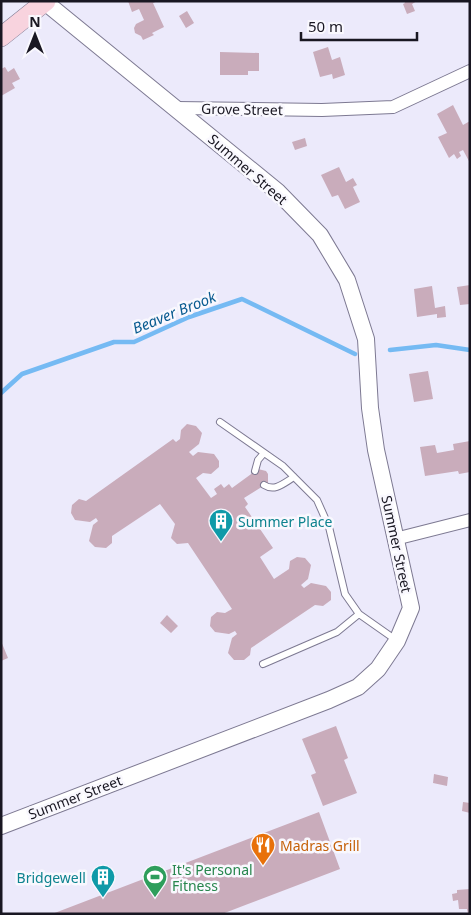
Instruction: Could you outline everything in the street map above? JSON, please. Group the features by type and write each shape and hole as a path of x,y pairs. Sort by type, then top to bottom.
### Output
{"main road":[{"path":"1,37 45,2"}],"street":[{"path":"45,2 176,108"},
{"name":"Grove Street","path":"176,108 322,110 394,107 470,71"},
{"name":"Summer Street","path":"1,826 329,700 358,687 378,669 397,641 411,608 375,442 370,408 366,339 347,280 320,235 278,192 176,108"},
{"path":"395,538 470,520"}],"lane":[{"path":"220,422 283,466 317,500 329,528 345,594 359,614 397,641"},
{"path":"255,471 258,460 264,453"},
{"path":"264,485 268,488 276,488 294,477"},
{"path":"263,664 337,632 359,614"}],"building":[{"path":"128,1 158,1 153,3 164,27 152,33 154,35 143,40 141,36 135,33 134,28 136,24 144,20 139,9 132,12"},
{"path":"404,1 417,1 412,4 415,11 407,14 403,4 405,3"},
{"path":"187,11 194,23 186,28 179,16"},
{"path":"328,47 332,60 340,57 345,75 333,79 332,74 320,77 313,52"},
{"path":"220,52 259,53 259,71 248,71 248,75 220,75"},
{"path":"5,67 8,72 14,68 20,79 12,83 15,88 1,96 1,69"},
{"path":"453,105 463,125 470,121 470,163 463,150 459,152 461,156 457,159 454,154 449,158 438,137 447,133 437,114"},
{"path":"305,138 307,146 295,150 292,142"},
{"path":"339,167 346,182 353,178 357,185 353,187 360,202 345,209 338,195 332,197 321,175"},
{"path":"470,285 470,304 460,305 457,287"},
{"path":"432,286 435,308 445,306 446,317 437,318 437,314 417,317 414,289"},
{"path":"428,371 433,399 414,402 409,374"},
{"name":"Summer Place","path":"187,424 196,426 202,433 199,444 189,452 193,456 198,452 214,454 219,461 219,467 211,474 203,473 196,478 211,498 217,494 214,489 221,484 224,488 229,484 232,488 258,469 266,471 268,474 268,483 244,498 248,504 245,507 273,548 260,557 274,579 289,569 290,561 297,557 305,558 311,565 308,579 301,585 304,588 311,583 326,586 331,592 331,600 323,606 315,605 251,648 250,655 244,660 234,660 228,653 232,638 237,634 235,631 229,634 215,632 210,626 211,617 217,612 225,613 232,609 188,543 177,544 171,538 175,524 160,504 112,536 112,543 106,548 95,547 89,541 93,525 98,521 96,518 90,522 75,520 71,513 72,505 79,499 86,501 173,439 176,442 180,439 181,430"},
{"path":"470,441 470,472 459,474 458,471 425,476 420,447 435,445 437,453 454,450 453,444"},
{"path":"167,615 178,626 171,633 160,623"},
{"path":"1,641 8,658 1,661"},
{"path":"336,726 348,758 344,760 357,793 323,806 311,775 316,773 302,739"},
{"path":"434,774 448,777 447,786 433,783"},
{"path":"463,802 470,803 470,813 462,811"},
{"path":"319,812 340,869 222,914 52,914"},
{"path":"470,889 470,914 468,914 467,909 459,909 458,900 453,901 452,894 457,893 457,890"}],"waterway":[{"name":"Beaver Brook","path":"1,393 22,374 114,342 134,342 189,317 242,299 355,354"},
{"name":"Beaver Brook","path":"390,350 436,345 470,350"}],"place":[{"name":"Summer Place","path":"221,542"},
{"name":"Madras Grill","path":"263,866"},
{"name":"Bridgewell","path":"103,898"},
{"name":"It's Personal Fitness","path":"155,898"}]}
